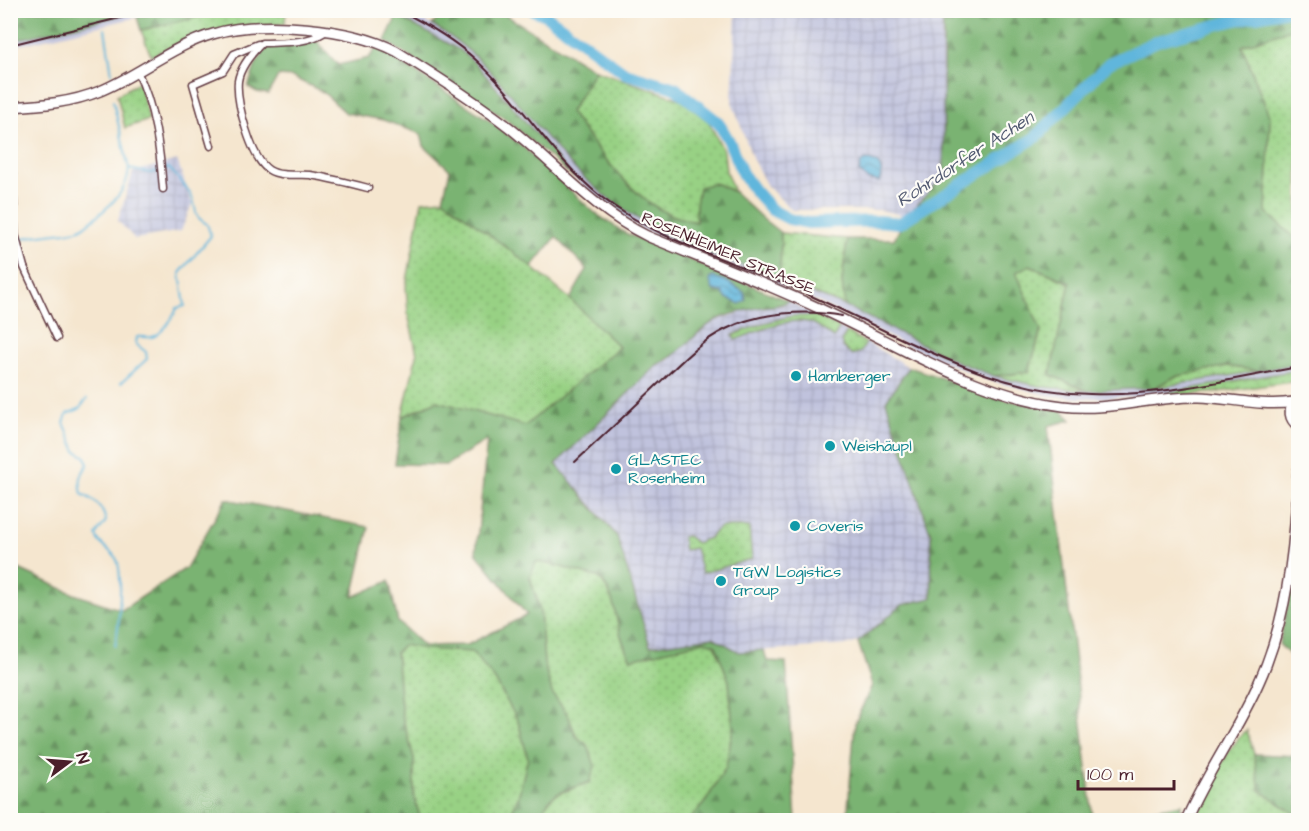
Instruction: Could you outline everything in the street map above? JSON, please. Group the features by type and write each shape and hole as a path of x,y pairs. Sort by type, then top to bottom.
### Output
{"main road":[{"name":"ROSENHEIMER STRASSE","path":"10,109 59,103 100,91 177,48 233,29 288,27 360,37 381,43 422,67 511,129 597,206 627,226 795,297 963,379 1018,396 1064,406 1092,407 1196,397 1236,399 1275,405 1296,401"},
{"path":"1296,401 1295,421 1299,436"},
{"name":"ROSENHEIMER STRASSE","path":"1275,405 1295,421"},
{"path":"1186,820 1207,777 1250,702 1269,655 1285,598 1290,568 1299,471"}],"street":[{"path":"211,146 193,84 223,71 234,54 262,43 303,41 325,32"},
{"path":"262,43 245,63 238,81 240,107 252,147 260,161 272,172 307,175 368,188"},
{"path":"138,71 149,101 161,163 163,189"},
{"path":"10,109 15,234 24,267 57,338"}],"shaded area":[{"path":"140,11 163,11 11,47 10,42"},
{"path":"386,11 404,11 443,31 464,46 495,74 553,145 602,194 646,224 845,306 958,362 994,376 1022,383 1088,391 1154,388 1298,363 1298,370 1143,397 1079,398 1048,395 987,380 912,348 806,296 643,230 624,218 574,178 490,79 460,50"},
{"path":"736,11 893,11 893,13 942,23 944,175 907,216 879,210 792,210 767,186 753,160 732,102"},
{"path":"177,160 192,204 181,231 135,239 118,221 133,172"},
{"path":"789,301 909,367 886,401 931,535 932,599 902,605 858,642 848,645 739,652 713,637 650,646 617,536 556,464 658,364 669,360 689,340 714,321 752,309 782,305"}],"green space":[{"path":"11,10 140,11 11,41"},
{"path":"163,10 225,11 141,30 137,17"},
{"path":"225,11 286,11 285,23 192,37 151,56 141,30"},
{"path":"446,11 502,11 595,70 570,112 614,169 641,196 655,206 682,219 696,222 699,187 715,183 734,192 781,233 780,280 677,240 636,218 609,199 558,151 509,92 474,55 432,25"},
{"path":"943,11 1298,11 1298,31 1290,29 1242,46 1270,118 1266,212 1296,239 1298,245 1298,311 1291,323 1298,341 1298,363 1259,371 1227,366 1174,377 1154,388 1088,391 1050,375 1070,283 1030,265 1016,272 1041,330 1029,372 994,376 958,362 845,306 842,282 847,239 894,239 907,216 944,175"},
{"path":"397,16 460,50 475,63 574,178 503,117 385,41"},
{"path":"1290,29 1298,31 1298,245 1296,239 1266,212 1270,118 1242,45"},
{"path":"314,38 338,65 369,58 377,47 486,118 522,146 595,213 625,233 789,301 730,315 706,327 673,356 658,364 556,464 617,536 650,646 713,637 739,652 764,650 767,661 786,662 796,820 690,820 706,801 726,767 733,728 729,681 715,644 704,641 631,659 623,643 610,594 599,577 536,562 530,577 540,611 544,663 552,693 568,715 576,736 588,746 595,766 590,782 553,797 538,820 508,820 518,798 528,758 518,721 495,680 472,652 403,645 396,652 402,716 414,758 414,797 421,820 12,820 10,565 74,594 122,610 186,568 226,499 369,527 353,597 389,581 398,622 424,646 467,645 527,615 476,553 487,440 446,465 395,464 402,417 437,401 525,426 619,347 570,299 587,269 556,237 532,267 443,199 450,170 424,146 421,134 383,120 346,113 323,92 292,77 278,76 268,94 248,87 256,64 268,46 295,45"},
{"path":"595,70 680,99 709,122 724,152 726,171 734,192 715,183 696,204 696,222 655,207 641,196 614,169 570,112"},
{"path":"139,82 149,120 125,128 117,95"},
{"path":"443,199 532,267 570,299 619,347 525,426 437,401 402,417 417,354 408,314 406,286 422,201"},
{"path":"781,233 847,239 842,282 845,306 780,280"},
{"path":"1029,265 1070,283 1050,375 1088,391 1043,387 994,376 1029,372 1041,331 1016,272"},
{"path":"792,316 817,316 839,328 834,338 814,324 795,321 774,325 735,340 733,335 764,323"},
{"path":"847,332 866,343 861,352 852,355 843,347 841,341"},
{"path":"1227,366 1259,371 1154,388 1174,377"},
{"path":"909,367 1007,400 1063,411 1071,420 1048,426 1093,820 847,820 855,723 872,685 858,642 902,605 932,598 931,535 886,401"},
{"path":"1298,370 1298,381 1211,393 1143,397"},
{"path":"720,527 749,527 752,559 702,573 695,548 684,550 682,537 687,536 696,543 709,538"},
{"path":"535,562 552,564 599,577 610,594 623,643 631,659 704,641 715,644 729,681 733,728 726,767 706,801 690,820 538,820 553,797 570,790 588,746 576,736 568,715 552,693 544,663 540,611 530,577"},
{"path":"1298,589 1298,663 1279,644 1290,593"},
{"path":"403,645 472,652 495,680 518,721 528,758 518,798 508,820 421,820 414,797 414,758 402,716 396,652"},
{"path":"1247,730 1260,790 1298,816 1298,820 1195,820 1224,760"},
{"path":"1254,754 1298,756 1298,816 1260,790"},
{"path":"1182,804 1177,820 1096,820"}],"water":[{"path":"865,160 874,162 881,169 879,182 867,179 859,172 861,163"},
{"path":"713,277 726,281 744,292 746,300 740,304 726,298 722,292 713,290 709,279"}],"waterway":[{"name":"Rohrdorfer Achen","path":"533,10 544,14 625,73 675,88 718,122 729,141 742,173 772,210 789,219 808,223 879,221 900,223 1036,137 1109,63 1157,41 1235,20 1288,10"},
{"path":"105,29 112,74"},
{"path":"21,239 80,229 118,196 128,177 129,169 113,101"},
{"path":"121,383 147,359 146,352 136,344 137,337 156,336 167,325 177,308 185,306 180,273 211,236 207,224 197,216 189,192 169,168 150,173 129,169"},
{"path":"87,399 79,409 67,414 64,423 76,451 86,457 88,465 81,478 82,494 98,504 106,521 96,535 115,556 119,567 120,602 115,646"}],"railway":[{"path":"10,45 152,10"},
{"path":"399,10 439,32 476,60 508,93 583,181 621,211 666,236 761,274 961,365 1010,382 1036,388 1090,394 1169,390 1298,367"},
{"path":"575,462 690,354 716,334 739,323 768,316 798,313 842,316"}],"place":[{"name":"Hamberger","path":"796,376"},
{"name":"Weishäupl","path":"830,446"},
{"name":"GLASTEC Rosenheim","path":"616,469"},
{"name":"Coveris","path":"795,526"},
{"name":"TGW Logistics Group","path":"721,581"}]}
